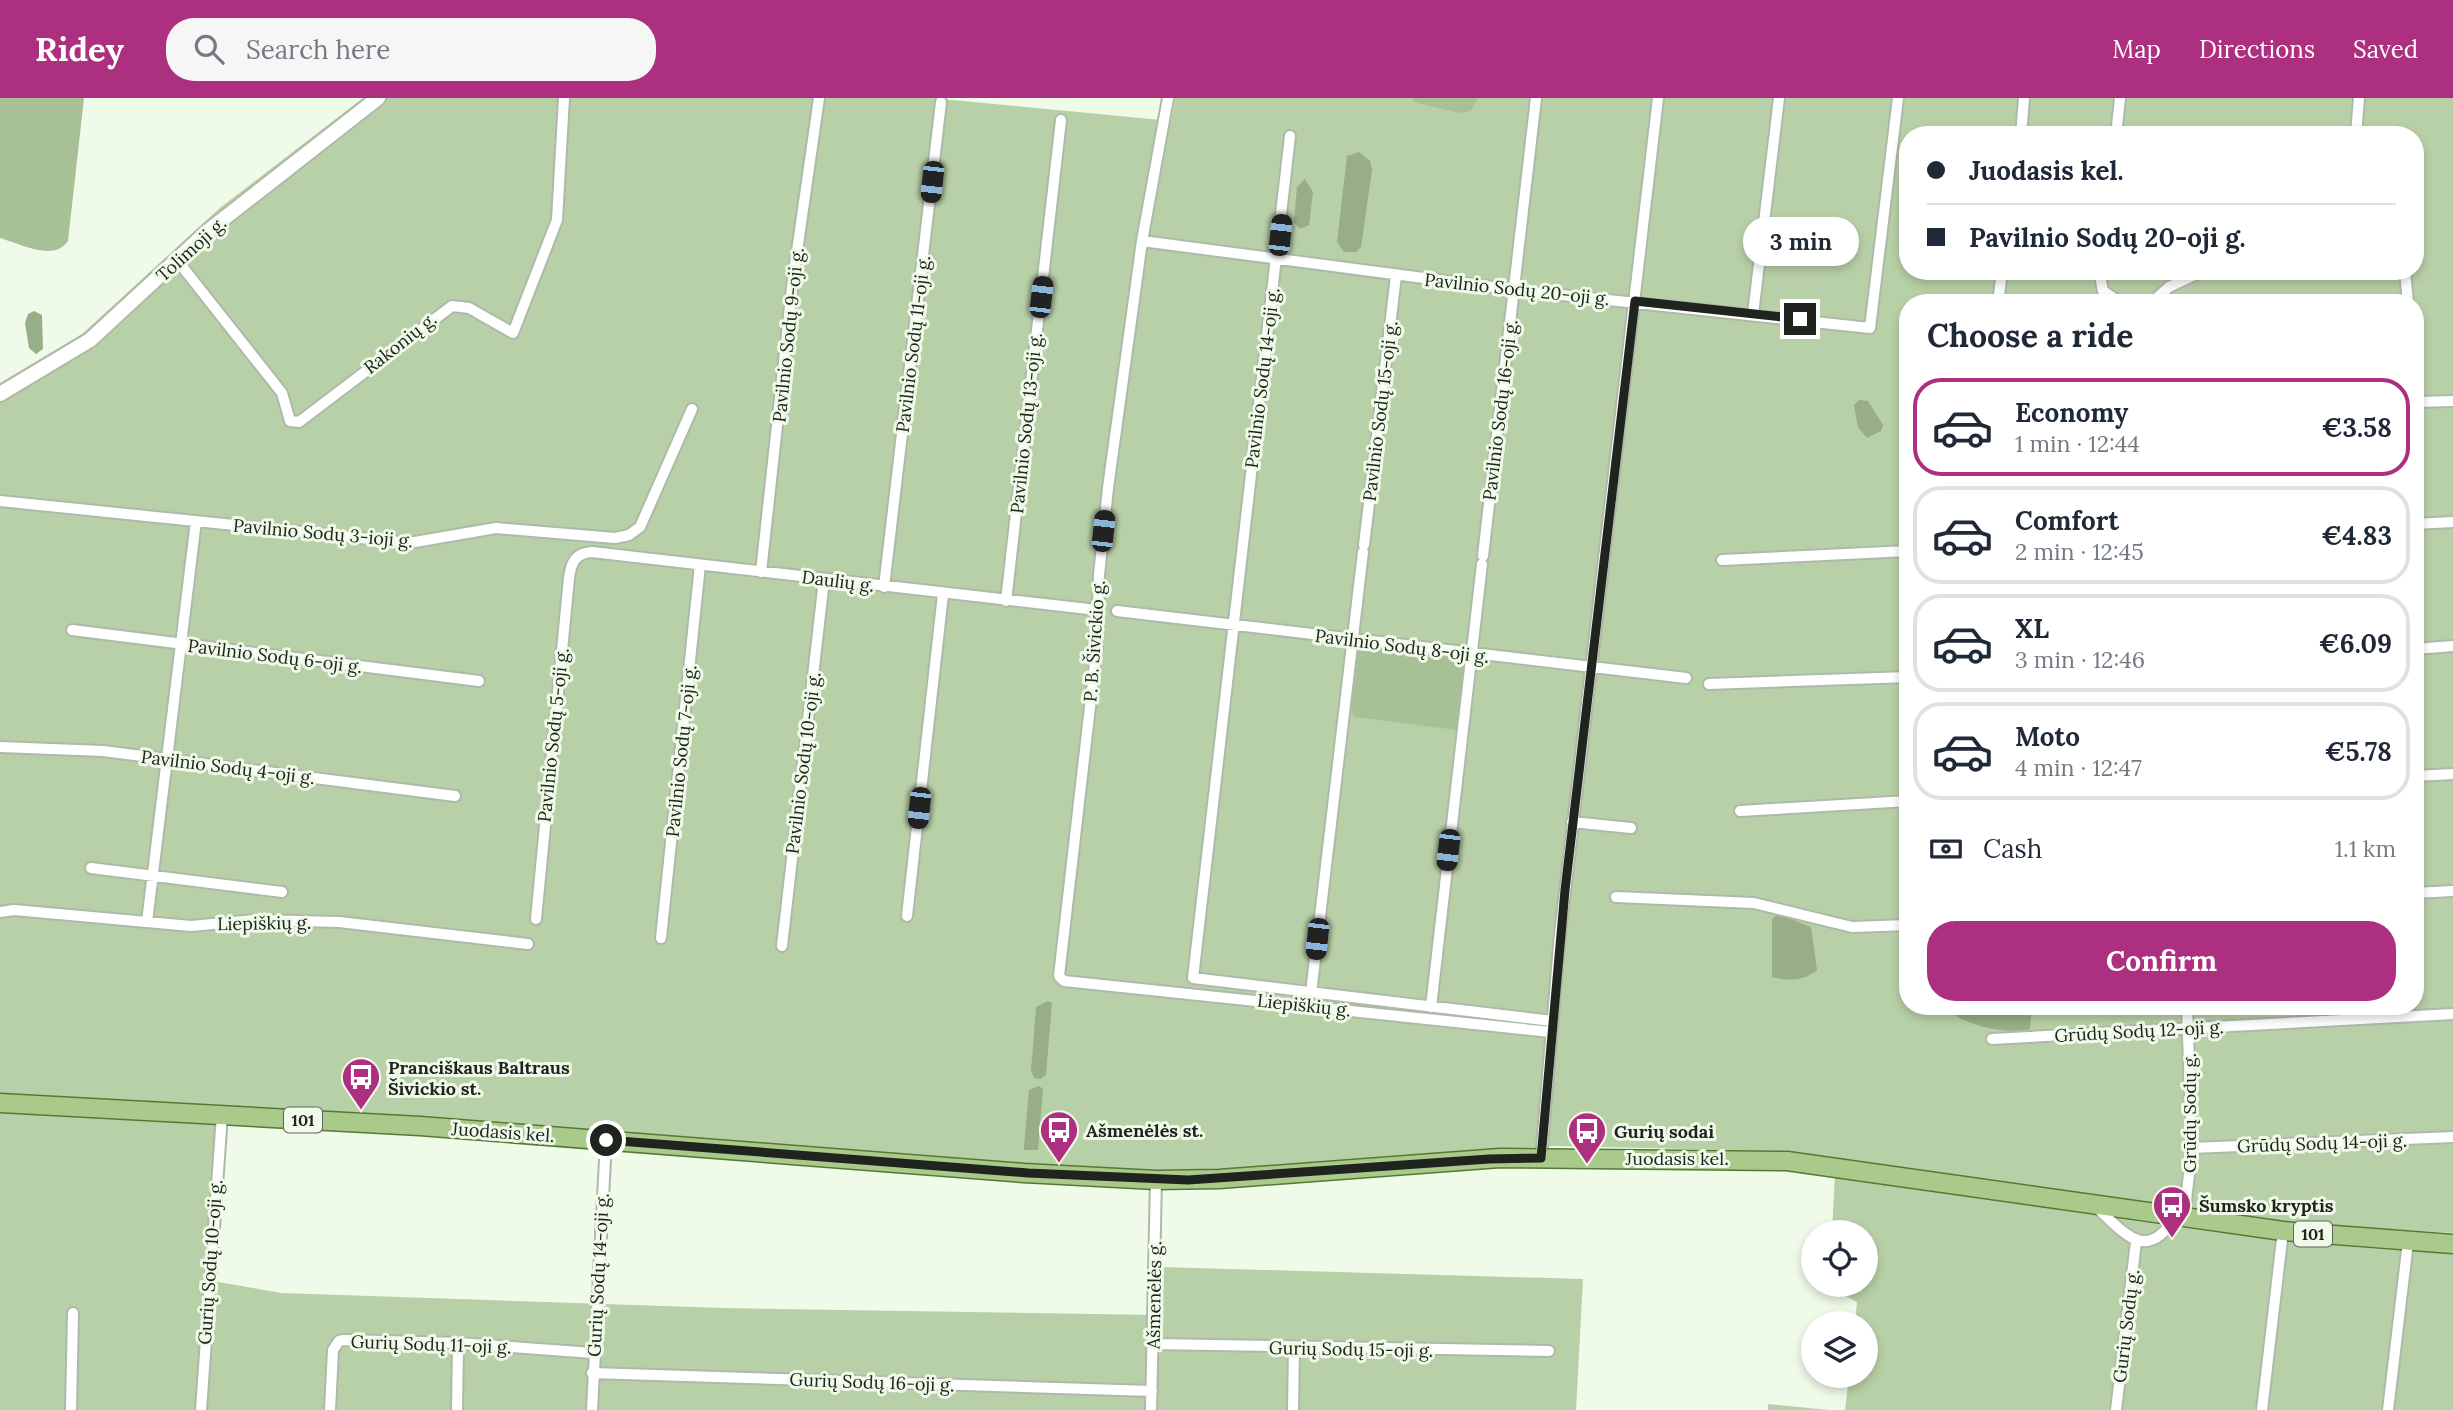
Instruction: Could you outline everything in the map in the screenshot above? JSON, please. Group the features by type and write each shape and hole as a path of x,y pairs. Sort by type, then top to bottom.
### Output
{"main road":[{"name":"Juodasis kel.","path":"0,1102 606,1140 1028,1173 1156,1180 1219,1179 1489,1159 1787,1160 2094,1205"},
{"name":"101","path":"2094,1205 2283,1231 2453,1244"}],"street":[{"name":"Tolimoji g.","path":"0,394 90,340 208,232 378,98"},
{"name":"Rakonių g.","path":"177,260 282,393 290,421 299,422 452,306 469,308 513,333 557,220 564,98"},
{"name":"Pavilnio Sodų 9-oji g.","path":"761,572 793,279 819,98"},
{"name":"P. B. Šivickio g.","path":"1059,976 1097,646 1097,610 1108,488 1142,242 1168,98"},
{"name":"Pavilnio Sodų 16-oji g.","path":"1431,1007 1536,98"},
{"path":"1541,1158 1551,1026 1572,822 1658,98"},
{"path":"1753,314 1779,98"},
{"name":"Pavilnio Sodų 20-oji g.","path":"1142,242 1514,290 1870,328 1898,98"},
{"path":"2022,126 2024,98"},
{"path":"2117,126 2120,98"},
{"path":"2357,126 2359,98"},
{"name":"Pavilnio Sodų 11-oji g.","path":"884,587 941,102"},
{"name":"Pavilnio Sodų 13-oji g.","path":"1006,601 1061,120"},
{"name":"Pavilnio Sodų 14-oji g.","path":"1290,136 1193,978 1311,993"},
{"name":"Pavilnio Sodų 15-oji g.","path":"1311,993 1396,276"},
{"path":"2162,294 2185,280"},
{"path":"2424,402 2453,401"},
{"name":"Pavilnio Sodų 3-ioji g.","path":"0,501 409,543 496,528 595,537 628,535 640,527 692,409"},
{"path":"146,922 196,522"},
{"path":"2424,524 2453,522"},
{"path":"1722,560 1899,551"},
{"name":"Daulių g.","path":"579,555 592,552 1097,610"},
{"name":"Pavilnio Sodų 5-oji g.","path":"536,919 569,578 572,563 579,555"},
{"name":"Pavilnio Sodų 7-oji g.","path":"661,938 700,565"},
{"name":"Pavilnio Sodų 10-oji g.","path":"782,946 824,580"},
{"path":"907,916 943,594"},
{"name":"Pavilnio Sodų 8-oji g.","path":"1117,611 1686,678"},
{"name":"Pavilnio Sodų 6-oji g.","path":"72,631 479,681"},
{"path":"2424,648 2453,646"},
{"path":"1709,684 1899,677"},
{"name":"Pavilnio Sodų 4-oji g.","path":"0,747 103,751 455,796"},
{"path":"2424,776 2453,774"},
{"path":"1740,811 1899,802"},
{"path":"1572,822 1631,828"},
{"path":"91,868 282,892"},
{"path":"2424,893 2453,891"},
{"path":"1616,897 1754,903 1852,928 1899,925"},
{"name":"Liepiškių g.","path":"0,912 14,910 191,926 255,919 339,922 528,944"},
{"name":"Liepiškių g.","path":"1059,976 1064,981 1551,1026"},
{"path":"1311,993 1431,1007 1551,1026"},
{"name":"Grūdų Sodų 12-oji g.","path":"1992,1039 2453,1014"},
{"name":"Grūdų Sodų g.","path":"2179,1218 2192,1148 2187,1015"},
{"name":"Gurių Sodų 10-oji g.","path":"201,1410 207,1295 222,1115"},
{"name":"Grūdų Sodų 14-oji g.","path":"2192,1148 2453,1136"},
{"name":"Gurių Sodų 14-oji g.","path":"592,1410 606,1140"},
{"name":"Ašmenėlės g.","path":"1151,1410 1156,1180"},
{"path":"2094,1205 2136,1242 2147,1242 2161,1237 2179,1218"},
{"path":"2262,1410 2283,1231"},
{"name":"Gurių Sodų g.","path":"2116,1410 2136,1242"},
{"path":"2388,1410 2408,1242"},
{"path":"71,1410 73,1313"},
{"name":"Gurių Sodų 11-oji g.","path":"330,1410 333,1350 339,1341 458,1343 593,1353"},
{"path":"457,1410 458,1343"},
{"name":"Gurių Sodų 15-oji g.","path":"1153,1344 1549,1351"},
{"path":"1293,1410 1294,1348"},
{"name":"Gurių Sodų 16-oji g.","path":"592,1373 1152,1391"}],"shaded area":[{"path":"0,98 84,98 68,241 62,247 37,250 0,238"},
{"path":"363,98 932,98 1171,121 1175,98 2453,98 2453,1233 2279,1222 1780,1151 1555,1146 1195,1173 1139,1172 0,1096 0,383 82,334 221,207"},
{"path":"1412,98 1478,98 1471,111 1459,113 1414,102"},
{"path":"1359,152 1370,161 1372,170 1361,247 1356,252 1344,252 1337,242 1347,156"},
{"path":"1305,179 1313,192 1309,225 1300,229 1294,222 1297,187"},
{"path":"34,311 42,315 43,349 36,354 29,348 25,323 28,314"},
{"path":"1859,400 1868,401 1883,425 1881,431 1867,438 1858,427 1854,405"},
{"path":"1359,646 1461,658 1465,664 1457,730 1354,717 1351,711"},
{"path":"1778,914 1811,927 1817,970 1812,974 1796,979 1772,977 1772,919"},
{"path":"1048,1001 1052,1003 1046,1075 1040,1079 1034,1078 1031,1071 1036,1007"},
{"path":"1955,1015 2031,1015 2030,1029 2020,1031 1984,1027"},
{"path":"1039,1086 1043,1089 1038,1150 1024,1150 1029,1090"},
{"path":"0,1109 226,1123 213,1281 281,1293 723,1308 1158,1315 1160,1267 1583,1279 1576,1410 0,1410"},
{"path":"1835,1173 2220,1233 2375,1249 2453,1253 2453,1410 1845,1410 1848,1388 1878,1388 1878,1311 1856,1311 1857,1302 1847,1297 1878,1297 1878,1220 1833,1220"},
{"path":"1768,1404 1829,1410 1768,1410"}],"place":[{"name":"Pranciškaus Baltraus Šivickio st.","path":"361,1111"},
{"name":"Ašmenėlės st.","path":"1059,1164"},
{"name":"Gurių sodai","path":"1587,1165"},
{"name":"Šumsko kryptis","path":"2172,1239"}],"route":[{"path":"606,1140 1028,1173 1156,1180 1219,1179 1489,1159 1541,1158 1565,890 1635,301 1800,319"}]}
